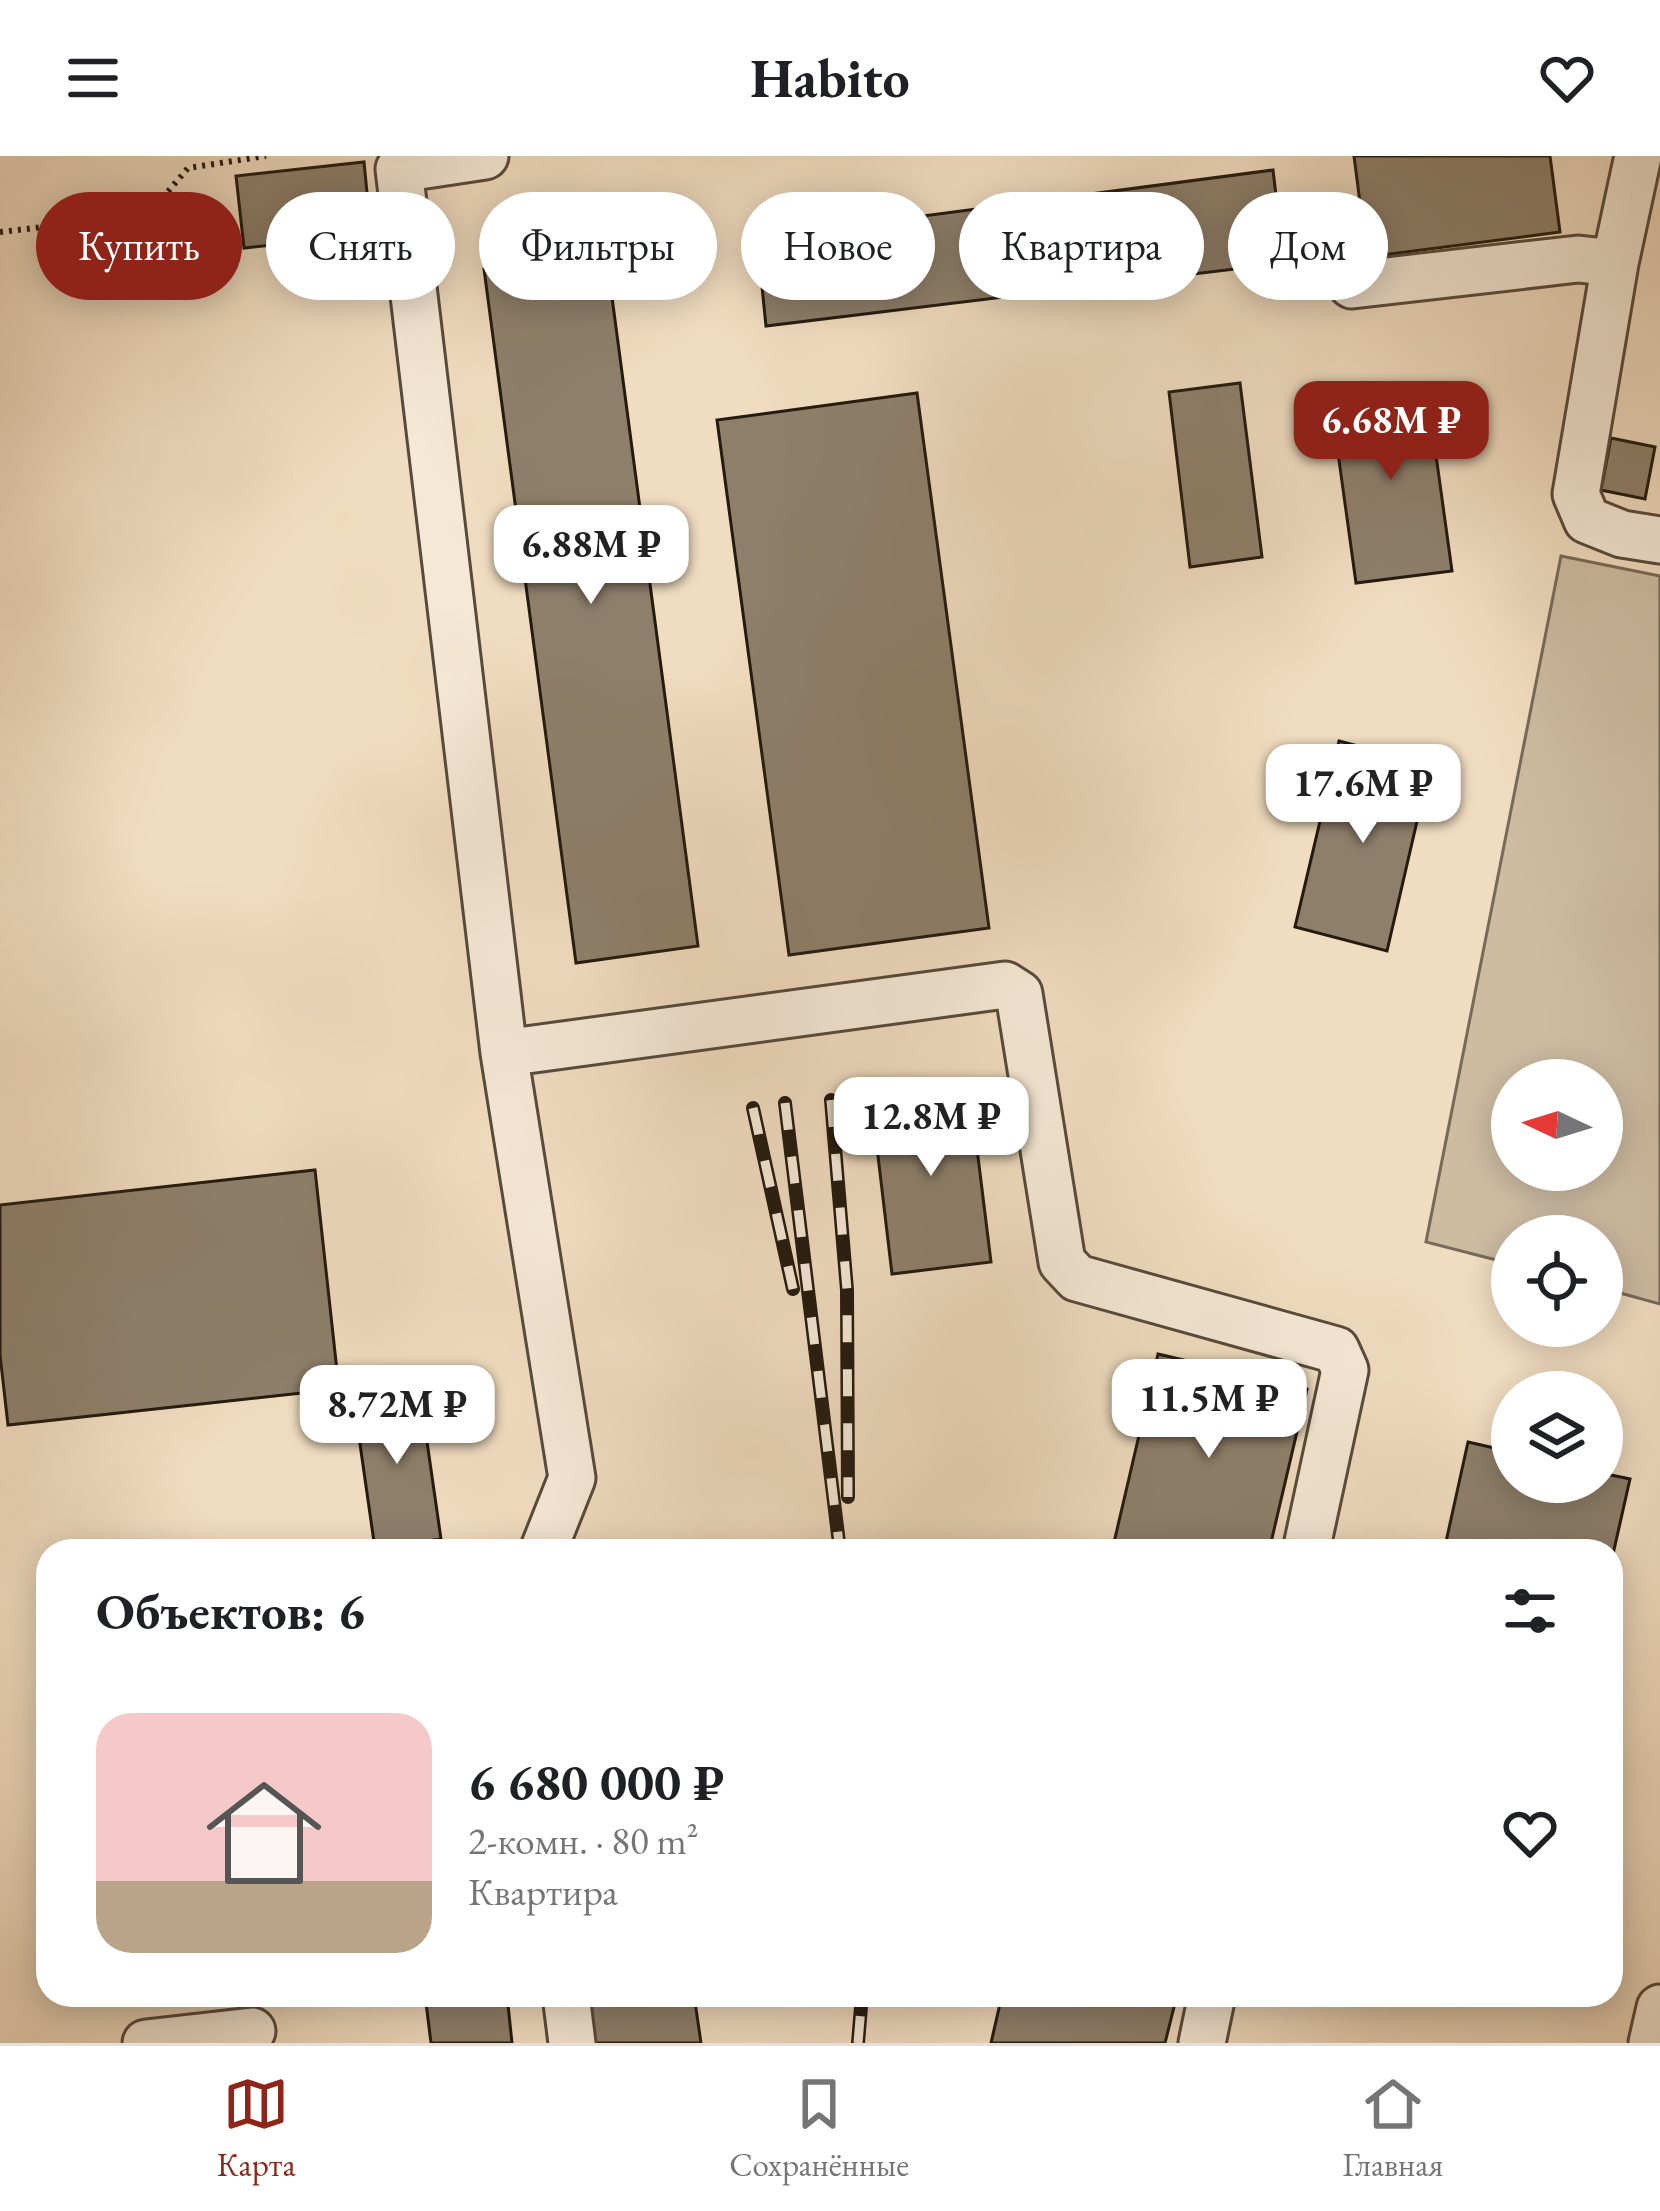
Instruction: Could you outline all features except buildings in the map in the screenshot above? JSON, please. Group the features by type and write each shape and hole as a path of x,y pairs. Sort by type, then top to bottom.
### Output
{"street":[{"path":"485,156 400,169 504,1053 572,1478 548,1539"},
{"path":"1638,156 1576,494 1587,520 1622,534 1660,539"},
{"path":"1388,281 1578,259 1615,263"},
{"path":"504,1053 1005,985 1019,994 1062,1262 1077,1278 1336,1350 1345,1370 1309,1539"},
{"path":"568,2007 572,2043"},
{"path":"1202,2043 1210,2007"},
{"path":"1652,2043 1660,2008"},
{"path":"146,2043 252,2031"}],"path":[{"path":"0,232 148,214 188,168 266,156"}],"shaded area":[{"path":"1561,556 1660,576 1660,1304 1623,1294 1623,1215 1491,1215 1491,1259 1426,1242"}],"railway":[{"path":"831,1100 847,1290 848,1497"},
{"path":"785,1103 839,1539"},
{"path":"753,1108 793,1289"},
{"path":"858,2043 861,2007"}]}
